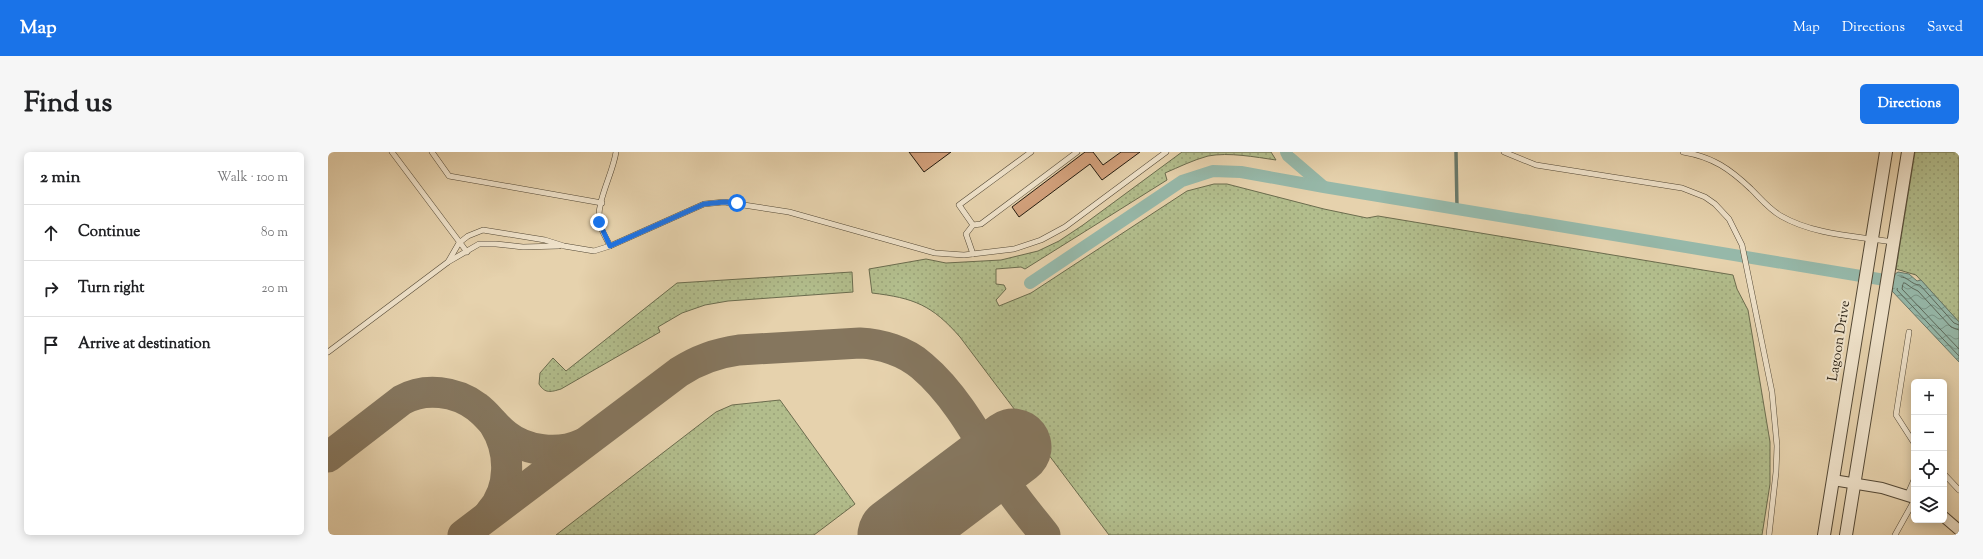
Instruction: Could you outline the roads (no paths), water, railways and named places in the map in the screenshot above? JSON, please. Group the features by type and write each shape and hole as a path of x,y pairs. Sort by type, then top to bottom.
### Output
{"street":[{"name":"Lagoon Drive","path":"1824,535 1886,152"},
{"path":"1846,535 1908,152"},
{"path":"1833,480 1855,483 1911,498"},
{"path":"1947,520 1959,530"}],"lane":[{"path":"392,152 467,252"},
{"path":"432,152 449,176 602,203"},
{"path":"610,246 599,222 602,203 614,165 616,152"},
{"path":"973,225 959,205 1031,152"},
{"path":"973,254 966,234 973,225 981,224 1077,152"},
{"path":"448,262 460,243 468,236 476,232 494,231 594,251 610,246 698,206 724,202 789,212 935,253 973,254 1014,249 1053,235 1076,220 1166,152"},
{"path":"1504,152 1536,165 1664,185 1694,192 1715,204 1726,215 1735,229 1742,245 1768,367 1776,427 1776,472 1769,535"},
{"path":"1683,152 1721,164 1735,174 1779,215 1792,222 1808,228 1893,242"},
{"path":"328,352 448,262 479,244 487,243 523,247 564,246"},
{"path":"1909,332 1896,415 1911,438"},
{"path":"1947,477 1959,490"},
{"path":"1895,535 1911,500"}],"water":[{"path":"1898,272 1909,274 1917,281 1921,280 1959,322 1959,362 1892,291 1895,274"}],"waterway":[{"path":"1286,152 1288,156 1323,186"},
{"path":"1456,152 1457,208"},
{"path":"1030,283 1182,181 1213,171 1241,172 1897,282"}]}
